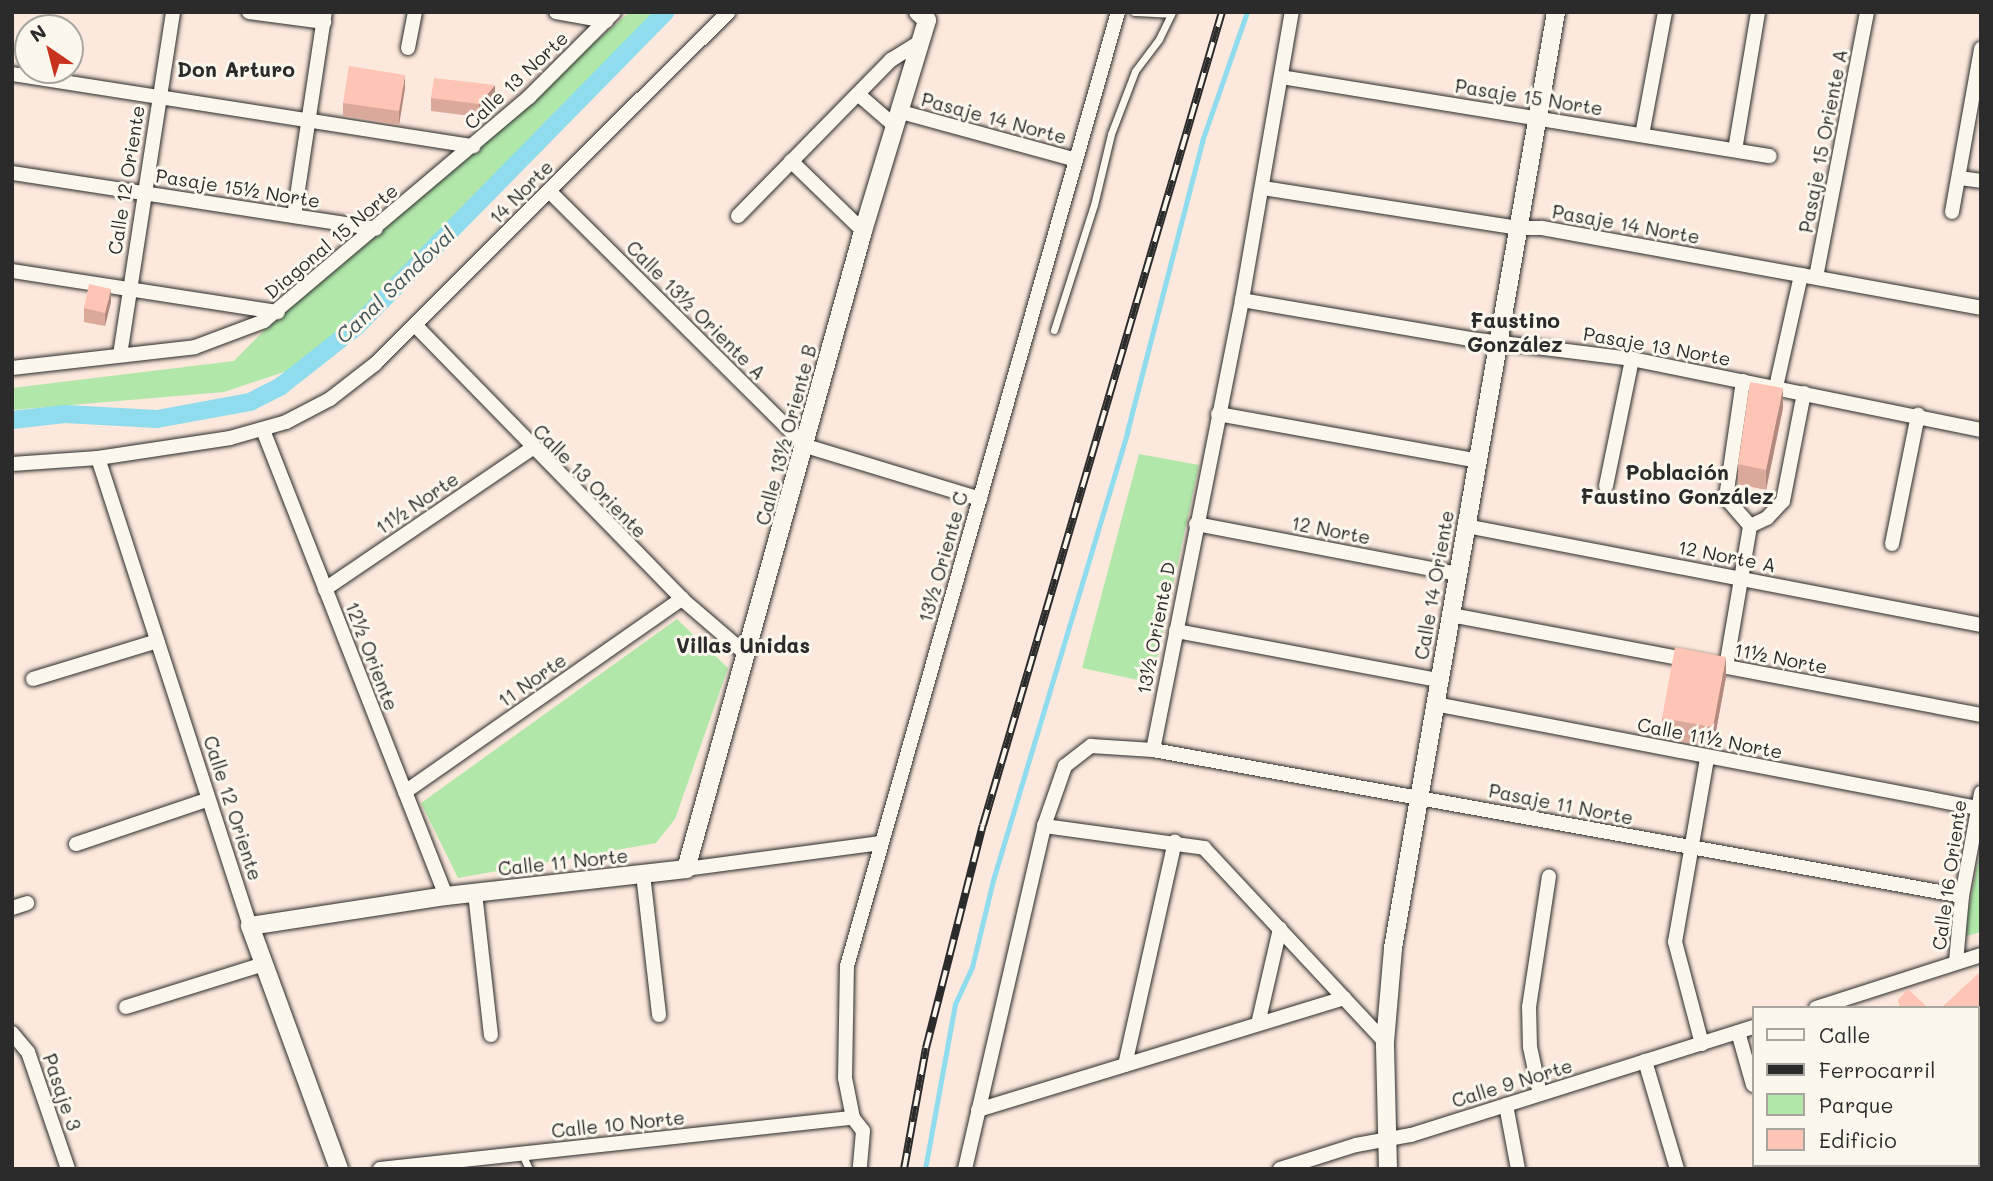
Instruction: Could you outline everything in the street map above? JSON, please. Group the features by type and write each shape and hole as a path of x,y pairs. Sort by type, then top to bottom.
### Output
{"street":[{"name":"Calle 12 Oriente","path":"120,355 173,12"},
{"path":"249,12 325,17 294,216"},
{"path":"408,48 415,12"},
{"path":"556,12 610,17"},
{"name":"14 Norte","path":"12,464 98,458 262,430 338,394 415,325 728,12"},
{"name":"13½ Oriente C","path":"860,1169 856,1120 845,1078 844,983 881,843 1118,12"},
{"name":"13½ Oriente D","path":"1153,750 1242,300 1292,12"},
{"name":"Calle 14 Oriente","path":"1388,1169 1385,1042 1393,948 1556,12"},
{"path":"1642,135 1665,12"},
{"path":"1735,150 1758,12"},
{"name":"Pasaje 15 Oriente A","path":"1776,387 1808,276 1867,12"},
{"name":"Calle 13½ Oriente B","path":"686,869 806,446 863,231 899,120 921,41 925,15"},
{"name":"Calle 13 Norte","path":"473,146 610,17"},
{"path":"738,216 891,60 921,41"},
{"path":"1952,212 1981,49"},
{"path":"12,74 309,118 473,146"},
{"name":"Pasaje 15 Norte","path":"1281,77 1770,156"},
{"path":"859,94 899,120"},
{"name":"Pasaje 14 Norte","path":"899,120 1076,160"},
{"name":"Diagonal 15 Norte","path":"12,365 120,355 215,342 278,312 473,146"},
{"path":"791,161 863,231"},
{"name":"Pasaje 15½ Norte","path":"12,173 376,229"},
{"path":"1960,177 1981,181"},
{"name":"Pasaje 14 Norte","path":"1263,188 1518,228 1542,228 1981,308"},
{"name":"Calle 13½ Oriente A","path":"549,191 806,446 980,499"},
{"path":"12,271 278,312"},
{"name":"Pasaje 13 Norte","path":"1242,300 1471,339 1499,339 1632,359 1918,415 1981,430"},
{"name":"Calle 13 Oriente","path":"415,325 531,449 682,599 747,655"},
{"path":"1606,486 1632,359"},
{"path":"1726,667 1750,526 1726,498 1744,382"},
{"path":"1750,526 1767,518 1783,501 1804,393"},
{"path":"1218,414 1478,461"},
{"path":"1892,544 1918,415"},
{"name":"12½ Oriente","path":"262,430 446,896"},
{"name":"11½ Norte","path":"325,589 531,449"},
{"name":"Calle 12 Oriente","path":"98,458 207,800 339,1169"},
{"name":"12 Norte","path":"1196,524 1458,574"},
{"name":"12 Norte A","path":"1466,526 1981,625"},
{"name":"11 Norte","path":"405,792 682,599"},
{"name":"11½ Norte","path":"1451,615 1981,715"},
{"path":"1175,631 1439,680"},
{"path":"33,679 157,641"},
{"name":"Calle 11½ Norte","path":"1435,704 1978,808"},
{"path":"965,1169 1044,826 1065,766 1074,755 1091,746 1153,750"},
{"name":"Pasaje 11 Norte","path":"1153,750 1962,896"},
{"path":"1702,1044 1675,942 1707,758"},
{"name":"Calle 16 Oriente","path":"1956,962 1962,896 1981,793"},
{"path":"76,844 207,800"},
{"path":"1044,826 1204,848 1385,1042"},
{"path":"1125,1065 1175,842"},
{"name":"Calle 11 Norte","path":"250,926 446,896 686,869 881,843"},
{"path":"643,874 659,1015"},
{"path":"1540,1094 1530,1047 1529,1007 1549,877"},
{"path":"475,893 491,1035"},
{"path":"12,908 27,903"},
{"path":"1258,1024 1280,929"},
{"path":"1832,1005 1981,955"},
{"path":"127,1007 264,964"},
{"path":"978,1110 1344,998"},
{"name":"Calle 9 Norte","path":"1280,1169 1506,1105 1752,1027"},
{"path":"1738,1032 1752,1081"},
{"name":"Pasaje 3","path":"12,1033 28,1052 68,1169"},
{"path":"1645,1061 1677,1169"},
{"path":"1506,1105 1518,1169"},
{"name":"Calle 10 Norte","path":"380,1169 473,1164 522,1154 856,1120"}],"lane":[{"path":"1054,330 1094,205 1111,134 1135,71 1159,39 1171,13 1134,12"},
{"path":"522,1154 529,1169"}],"green space":[{"path":"630,12 665,12 317,361 224,392 12,410 12,388 234,361 299,295"},
{"path":"1139,454 1199,465 1152,683 1082,668"},
{"path":"677,619 728,668 675,819 656,843 458,878 421,803"},
{"path":"1981,847 1981,932 1963,937"}],"building":[{"path":"349,66 405,75 399,111 343,103"},
{"path":"434,78 495,85 479,104 431,98"},
{"path":"89,284 111,289 105,313 84,308"},
{"path":"1750,382 1783,388 1766,470 1738,464"},
{"path":"1675,647 1726,657 1713,727 1662,718"},
{"path":"1981,971 1979,1012 1979,1006 1943,1006"},
{"path":"1908,989 1926,1006 1900,1006 1898,1000"},
{"path":"1979,1056 1981,1057 1981,1088 1979,1086"},
{"path":"1981,1096 1981,1169 1962,1169 1960,1167 1979,1167"}],"waterway":[{"name":"Canal Sandoval","path":"12,420 65,414 157,419 250,402 281,386 356,327 666,12"},
{"path":"925,1169 955,1004 972,967 993,880 1127,432 1202,141 1247,12"}],"railway":[{"path":"904,1169 926,1048 983,825 1222,12"}],"district":[{"name":"Don Arturo","path":"236,69"},
{"name":"Faustino González","path":"1515,332"},
{"name":"Población Faustino González","path":"1677,484"},
{"name":"Villas Unidas","path":"743,645"}]}
